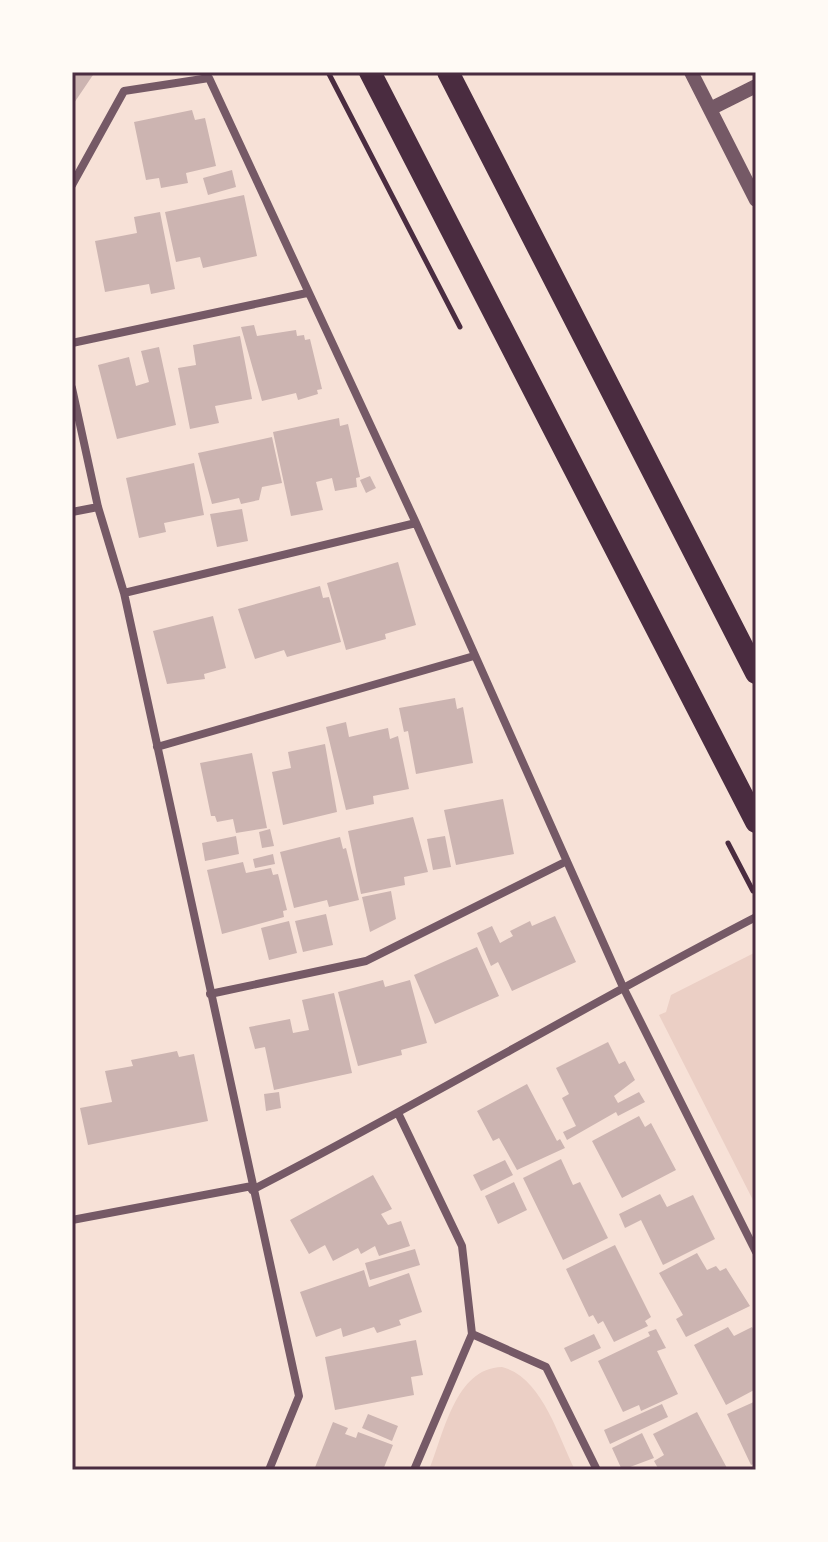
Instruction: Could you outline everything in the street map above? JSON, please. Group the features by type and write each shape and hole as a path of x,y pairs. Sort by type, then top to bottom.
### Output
{"highway":[{"path":"370,72 756,822"},
{"path":"448,72 756,673"}],"street":[{"path":"691,72 756,200"},
{"path":"72,185 124,91 209,78 416,523 623,987 756,1252"},
{"path":"710,109 756,86"},
{"path":"72,343 307,293"},
{"path":"72,388 98,507 124,593 299,1396 269,1470"},
{"path":"72,512 98,507"},
{"path":"124,593 416,523"},
{"path":"157,747 474,656"},
{"path":"210,994 366,961 565,862"},
{"path":"72,1220 252,1188 399,1115 648,973 756,917"},
{"path":"399,1115 462,1246 472,1334 414,1470"},
{"path":"472,1334 546,1367 597,1470"}],"shaded area":[{"path":"756,952 756,1206 659,1015 666,1012 671,995"},
{"path":"502,1367 516,1373 538,1395 575,1470 429,1470 446,1422 462,1391 473,1378 486,1370"}],"building":[{"path":"72,72 95,72 72,106"},
{"path":"192,110 195,120 205,118 216,166 186,173 188,183 161,188 159,178 146,180 134,122"},
{"path":"232,170 236,187 208,195 203,178"},
{"path":"244,195 257,256 203,268 200,257 176,262 165,212"},
{"path":"160,212 175,289 151,294 149,284 105,292 95,241 137,233 134,217"},
{"path":"254,325 257,336 296,330 297,336 304,335 305,340 310,339 322,389 317,390 318,394 298,400 296,393 262,401 241,327"},
{"path":"240,336 252,399 215,406 219,423 190,429 178,368 196,365 193,345"},
{"path":"159,347 176,425 117,439 98,365 129,357 136,386 149,382 141,351"},
{"path":"339,418 340,426 348,424 360,477 356,478 357,487 335,491 332,478 316,482 323,510 291,516 273,432"},
{"path":"272,437 282,483 262,487 259,500 241,504 239,498 212,504 198,453"},
{"path":"194,463 204,515 164,523 166,532 139,538 126,478"},
{"path":"370,476 376,488 366,493 360,480"},
{"path":"242,509 248,541 217,547 210,514"},
{"path":"398,562 416,625 385,634 386,639 346,650 327,583"},
{"path":"320,586 323,598 329,597 341,642 287,657 284,650 255,659 238,609"},
{"path":"213,616 226,668 204,674 205,679 167,684 153,631"},
{"path":"455,698 457,709 463,707 473,763 416,774 408,731 404,732 399,708"},
{"path":"346,722 349,737 388,728 390,739 398,736 409,789 373,796 374,804 346,810 326,727"},
{"path":"325,744 337,812 283,825 272,772 291,768 288,752"},
{"path":"252,753 267,828 236,833 233,819 217,822 215,816 211,816 200,763"},
{"path":"503,799 514,854 456,865 444,810"},
{"path":"413,817 428,872 404,877 405,885 361,894 348,831"},
{"path":"270,829 274,846 262,848 259,832"},
{"path":"236,836 239,854 205,861 202,843"},
{"path":"445,836 451,867 433,870 427,839"},
{"path":"340,837 343,849 346,848 359,900 329,907 327,900 294,908 280,852"},
{"path":"273,854 275,864 255,868 253,859"},
{"path":"243,862 246,873 271,868 273,875 278,874 287,910 283,911 284,917 222,934 207,870"},
{"path":"391,891 396,919 370,932 362,897"},
{"path":"326,914 333,945 303,952 295,921"},
{"path":"555,916 576,962 512,991 498,962 491,966 477,933 492,926 500,943 513,936 510,931 530,921 532,926"},
{"path":"289,921 297,953 269,960 261,928"},
{"path":"477,947 499,996 435,1024 414,975"},
{"path":"383,980 385,987 410,980 427,1043 401,1050 402,1055 358,1066 338,992"},
{"path":"334,993 352,1073 274,1090 265,1047 255,1049 249,1027 290,1019 293,1033 309,1030 302,1000"},
{"path":"608,1042 619,1064 625,1061 635,1080 614,1096 618,1103 639,1092 645,1102 618,1116 616,1112 567,1140 563,1132 576,1126 562,1098 569,1094 556,1068"},
{"path":"177,1051 179,1057 194,1054 208,1121 88,1145 80,1108 112,1102 105,1071 133,1066 131,1060"},
{"path":"527,1084 557,1141 560,1139 565,1148 517,1170 499,1138 493,1141 477,1111"},
{"path":"279,1092 281,1108 266,1111 264,1094"},
{"path":"639,1116 645,1127 651,1123 676,1170 622,1198 592,1141"},
{"path":"561,1159 573,1185 580,1182 608,1238 563,1260 523,1178"},
{"path":"505,1160 513,1175 481,1191 473,1175"},
{"path":"373,1175 392,1209 381,1214 388,1225 401,1221 410,1246 379,1256 375,1246 361,1254 358,1248 333,1261 325,1245 309,1254 290,1220"},
{"path":"514,1182 527,1210 498,1224 485,1196"},
{"path":"660,1194 667,1207 693,1195 715,1239 663,1265 641,1220 625,1228 619,1214"},
{"path":"615,1245 651,1317 645,1321 648,1326 614,1342 603,1321 598,1324 593,1315 589,1317 566,1269"},
{"path":"415,1249 420,1265 370,1280 365,1263"},
{"path":"697,1253 707,1270 716,1266 720,1271 726,1268 750,1306 686,1337 676,1319 683,1315 659,1273"},
{"path":"364,1270 369,1287 409,1273 422,1312 399,1320 401,1325 377,1333 374,1327 343,1337 341,1328 316,1337 300,1292"},
{"path":"728,1327 734,1336 752,1327 756,1334 756,1389 726,1405 694,1345"},
{"path":"656,1329 666,1348 657,1351 678,1394 641,1411 639,1405 623,1412 598,1361 650,1336 648,1332"},
{"path":"594,1334 601,1348 571,1362 564,1348"},
{"path":"416,1340 423,1375 411,1377 414,1395 335,1410 325,1357"},
{"path":"756,1401 756,1463 751,1465 727,1414"},
{"path":"662,1404 668,1417 610,1444 604,1430"},
{"path":"697,1412 728,1470 659,1470 654,1461 664,1455 653,1434"},
{"path":"368,1414 398,1426 392,1441 362,1428"},
{"path":"333,1422 348,1428 345,1434 356,1438 358,1432 393,1445 383,1470 314,1470"},
{"path":"642,1433 654,1458 622,1470 612,1448"}]}
